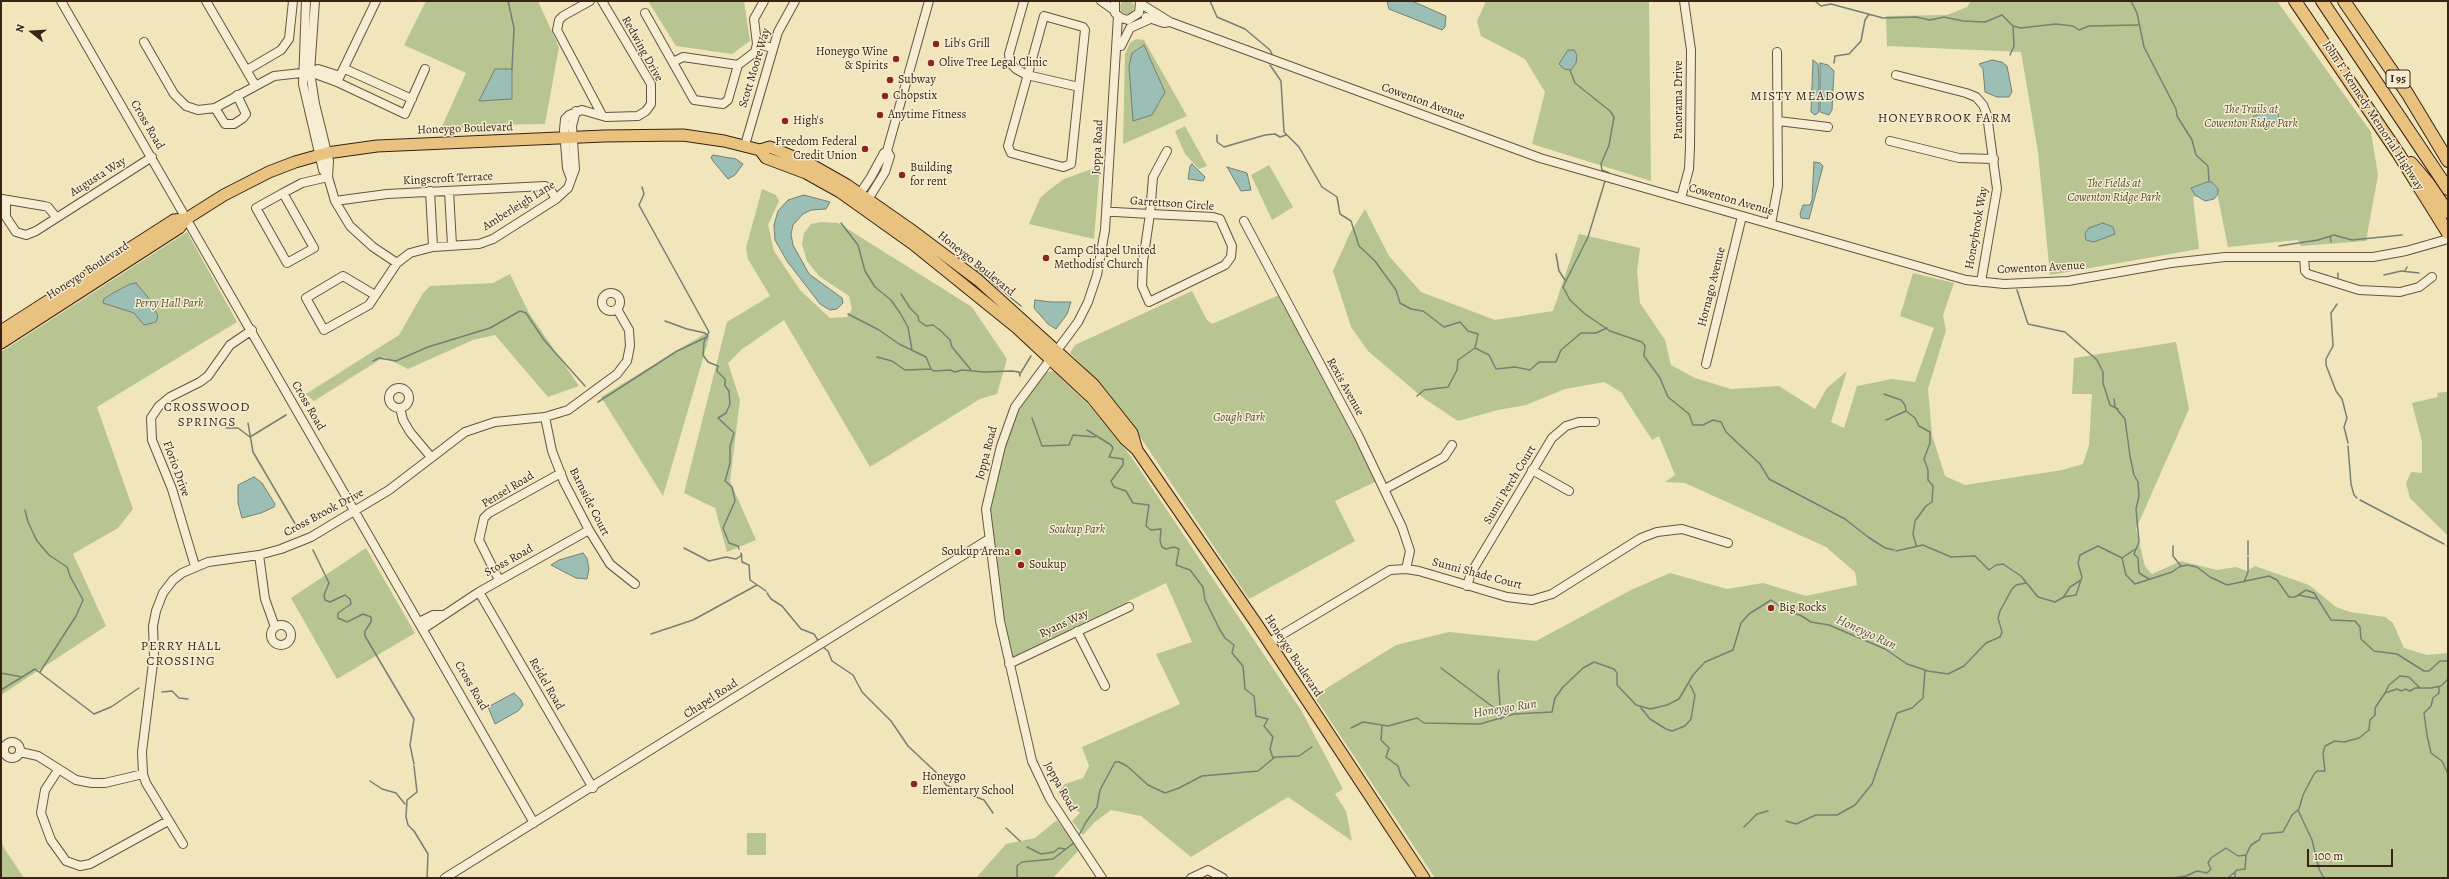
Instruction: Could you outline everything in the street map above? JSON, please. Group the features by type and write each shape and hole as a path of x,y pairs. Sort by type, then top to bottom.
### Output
{"highway":[{"name":"John F. Kennedy Memorial Highway","path":"2295,1 2398,153 2448,233"},
{"path":"2322,1 2448,189"},
{"name":"I 95","path":"2344,1 2407,93 2448,160"},
{"path":"2398,153 2419,172 2448,212"}],"main road":[{"name":"Honeygo Boulevard","path":"1,331 174,220 186,218 244,184 270,172 322,154 377,146 569,137 683,135 745,145 760,150 770,147 810,164 861,201 959,264 1054,354 1093,384 1114,408 1132,433 1137,450 1268,643 1424,878"},
{"name":"Honeygo Boulevard","path":"1,343 179,228 186,218"}],"street":[{"name":"Cross Road","path":"61,1 252,330 534,823"},
{"path":"206,1 248,70 255,85"},
{"path":"248,70 281,50 289,39 293,1"},
{"path":"306,1 306,73 315,104 322,154 330,171 328,177 335,201 350,226 373,247 397,263"},
{"path":"306,73 315,1"},
{"path":"341,75 376,1"},
{"path":"590,1 563,16 559,20 557,30 602,115"},
{"name":"Redwing Drive","path":"569,137 576,111 582,110 602,115 638,116 646,111 651,104 651,84 602,1"},
{"path":"756,48 754,19 764,1"},
{"name":"Scott Moore Way","path":"745,145 771,52 778,32 795,1"},
{"path":"861,201 885,172 890,156 887,151 929,1"},
{"path":"1024,1 1009,54 1010,62 1016,69 1028,74 1079,87"},
{"path":"1101,1 1132,18"},
{"name":"Panorama Drive","path":"1681,198 1689,169 1690,147 1691,50 1684,1"},
{"name":"Joppa Road","path":"1118,36 1132,18 1140,3"},
{"name":"Cowenton Avenue","path":"1140,3 1170,22 1540,158 1919,268 1981,282 2023,283 2068,281 2212,257 2373,257 2400,252 2448,239"},
{"name":"Joppa Road","path":"1102,878 1050,799 1035,770 1000,621 986,518 988,498 1006,428 1018,401 1078,322 1092,292 1102,250 1107,212 1115,64 1118,36 1115,9"},
{"path":"646,13 694,100 723,104 728,100 738,65 756,48"},
{"path":"1044,16 1083,27 1085,30 1071,164 1063,167 1008,151 1008,146 1028,74 1044,16"},
{"name":"Cowenton Avenue","path":"1132,18 1150,18 1164,23 1170,22"},
{"path":"1115,64 1118,62 1121,44 1126,32 1134,25 1150,18"},
{"path":"144,42 180,101 186,106 198,110 215,108 274,76 306,73 318,69 341,75 412,99"},
{"path":"756,48 771,52"},
{"path":"1771,224 1778,192 1777,52"},
{"path":"673,62 683,57 738,65"},
{"path":"341,75 405,114 425,69"},
{"name":"Honeybrook Way","path":"1896,75 1966,93 1980,101 1987,115 1994,159 1997,196 1982,264 1981,282"},
{"path":"215,108 225,124 234,124 246,114 237,95"},
{"path":"1778,120 1828,127"},
{"name":"Amberleigh Lane","path":"375,295 343,276 306,298 324,330 369,304 397,263 410,253 433,246 479,244 493,239 556,199 568,188 575,169 569,137"},
{"path":"1890,141 1960,158 1994,159"},
{"path":"1150,214 1154,172 1167,151"},
{"name":"Augusta Way","path":"56,217 48,207 4,200 6,217 16,232 22,234 32,233 152,157"},
{"path":"283,193 314,248 287,263 256,208 283,193 302,183 328,177"},
{"name":"Kingscroft Terrace","path":"335,201 430,192 545,186 550,189 556,199"},
{"path":"449,191 452,245"},
{"path":"430,192 433,246"},
{"name":"Garrettson Circle","path":"1107,212 1150,214 1218,218 1223,223 1232,246 1228,262 1220,269 1149,302 1141,278 1150,214"},
{"name":"Hornago Avenue","path":"1706,364 1742,216"},
{"name":"Rexis Avenue","path":"1244,221 1385,489 1407,538 1410,551 1406,569"},
{"path":"2304,257 2305,271 2308,274 2359,290 2388,293 2405,291 2419,287 2432,277"},
{"name":"Cross Brook Drive","path":"183,844 168,821 143,774 142,752 154,656 153,626 156,611 163,593 173,580 195,566 208,562 259,555 281,549 311,537 389,490 465,432 482,426 509,420 545,417 568,410 617,374 624,366 629,355 630,338 626,322 617,309"},
{"name":"Florio Drive","path":"195,566 172,489 152,440 150,425 151,418 159,406 170,397 200,382 208,376 230,346 252,330"},
{"path":"400,408 403,420 410,432 431,457"},
{"name":"Barnside Court","path":"545,417 552,451 589,530 610,564 635,584"},
{"name":"Sunni Perch Court","path":"1468,586 1471,573 1552,438 1560,430 1579,422 1595,422"},
{"path":"1385,489 1444,457 1452,445"},
{"path":"1532,470 1568,491"},
{"name":"Pensel Road","path":"499,580 479,540 484,518 489,513 561,473"},
{"name":"Stoss Road","path":"421,625 436,621 442,615 499,580 589,530"},
{"name":"Sunni Shade Court","path":"1268,643 1390,570 1406,569 1507,597 1532,600 1552,594 1641,538 1658,532 1682,530 1728,543"},
{"name":"Chapel Road","path":"445,878 593,788 989,539"},
{"path":"259,555 264,599 275,627"},
{"name":"Reidel Road","path":"479,592 593,788"},
{"name":"Ryans Way","path":"1010,664 1129,607"},
{"path":"1077,631 1105,686"},
{"path":"20,752 38,756 76,780 92,783 105,783 143,774"},
{"path":"58,770 45,790 41,812 50,840 66,861 80,866 90,864 168,821"},
{"path":"1191,878 1208,870 1214,871 1223,878"}],"green space":[{"path":"1124,0 1130,0 1134,4 1134,10 1130,14 1124,14 1120,10 1120,4"},
{"path":"426,1 538,1 559,47 545,124 485,125 440,131 466,73 404,45"},
{"path":"648,1 744,1 750,41 732,54 676,46"},
{"path":"1486,1 1649,1 1651,181 1532,144 1545,92 1525,59 1481,36 1477,21"},
{"path":"1971,1 2277,1 2371,132 2378,175 2366,241 2301,246 2298,240 2228,247 2217,193 2193,197 2199,249 2050,275 2038,152 2021,52 1887,46 1886,16 1947,15 1967,7"},
{"path":"1136,39 1144,40 1187,116 1123,144 1125,54 1130,43"},
{"path":"1185,126 1207,166 1199,169 1185,154 1175,131"},
{"path":"1269,165 1293,207 1272,220 1251,175"},
{"path":"1100,166 1094,239 1029,224 1040,198 1049,190 1064,179"},
{"path":"762,189 776,195 779,201 768,225 774,251 800,290 830,318 847,317 852,309 849,296 819,276 807,261 802,244 804,233 811,224 821,222 838,223 972,307 1007,359 997,394 980,399 870,467 784,320 741,350 728,363 740,400 730,481 756,540 727,552 715,508 684,493 727,322 770,296 748,259 746,248"},
{"path":"1365,209 1389,256 1421,292 1495,320 1553,311 1579,234 1640,248 1637,271 1640,303 1665,340 1671,365 1695,378 1731,389 1779,386 1815,409 1827,388 1847,371 1831,422 1844,428 1857,386 1892,379 1915,382 1934,328 1900,316 1913,273 1954,283 1943,315 1946,330 1928,389 1932,435 1945,476 1965,485 2062,470 2083,464 2089,445 2092,394 2072,394 2074,358 2176,342 2189,409 2136,529 2145,566 2152,574 2181,561 2217,570 2236,567 2247,571 2255,566 2309,585 2336,607 2350,612 2385,617 2393,623 2404,648 2427,655 2448,653 2448,878 1435,878 1314,696 1396,645 1449,632 1536,641 1631,590 1670,573 1727,589 1763,583 1806,596 1857,585 1855,572 1826,547 1685,483 1665,482 1675,475 1659,436 1652,440 1621,392 1604,382 1565,389 1526,405 1498,410 1458,421 1422,397 1368,351 1351,327 1333,271 1350,233"},
{"name":"Perry Hall Park","path":"187,232 237,322 97,407 133,509 118,528 73,554 106,626 1,695 1,352"},
{"path":"510,274 529,313 579,386 548,397 495,335 473,340 408,369 384,357 314,401 306,394 399,335 423,293 430,286 493,283"},
{"name":"Gough Park","path":"1192,291 1207,320 1212,324 1279,295 1377,481 1335,501 1355,541 1249,599 1122,410 1098,381 1070,353 1075,345"},
{"path":"706,333 709,338 663,496 601,397"},
{"name":"Soukup Park","path":"1053,371 1090,406 1130,455 1301,710 1343,789 1335,794 1346,811 1352,841 1288,797 1191,857 1141,816 1111,810 1095,822 1083,835 1072,821 1080,813 1057,793 1065,784 1083,778 1089,766 1082,747 1180,704 1156,654 1192,642 1166,583 1011,658 1006,638 990,523 990,506 997,471 1014,417 1025,399 1047,372"},
{"path":"2448,392 2448,536 2410,498 2406,483 2411,472 2422,473 2422,442 2412,403 2438,397 2437,393"},
{"path":"366,548 415,633 337,679 291,598"},
{"path":"1057,820 1080,849 1053,878 976,878 1006,844 1035,838"},
{"path":"747,833 766,833 766,855 747,855"},
{"path":"1,840 4,848 24,878 1,878"}],"water":[{"path":"1387,1 1412,1 1446,16 1445,27 1442,30 1389,9"},
{"path":"1144,45 1165,92 1152,115 1133,121 1129,66 1132,53"},
{"path":"1568,50 1574,50 1577,55 1576,63 1571,70 1564,69 1559,64"},
{"path":"1813,60 1818,64 1819,81 1819,109 1818,113 1815,115 1811,112"},
{"path":"1992,60 2002,62 2007,66 2012,92 2009,97 1997,97 1985,92 1983,69 1979,64"},
{"path":"1820,63 1828,65 1834,71 1832,110 1829,115 1820,112"},
{"path":"495,69 512,69 512,99 479,101"},
{"path":"2269,108 2278,112 2279,121 2262,127 2261,123 2254,120 2253,117"},
{"path":"713,155 736,159 743,164 735,175 728,179 713,161 711,157"},
{"path":"1814,162 1820,163 1823,166 1809,219 1801,218 1800,214 1803,205 1810,205 1812,200"},
{"path":"1192,164 1205,177 1203,181 1188,179 1190,166"},
{"path":"1227,167 1247,173 1251,190 1241,191"},
{"path":"2207,182 2212,182 2218,189 2218,194 2214,199 2205,201 2195,195 2191,188"},
{"path":"804,195 830,202 826,209 811,210 803,214 793,225 791,234 793,245 809,274 842,298 843,303 837,309 830,310 820,304 787,261 775,240 774,225 778,211 788,200"},
{"path":"2103,223 2113,227 2115,234 2094,242 2086,240 2085,233 2089,228"},
{"path":"136,283 150,300 158,316 156,322 144,325 134,313 103,303 104,299 113,293 130,284"},
{"path":"1035,300 1071,302 1067,314 1056,329 1048,324 1034,308"},
{"path":"254,477 262,483 275,504 274,507 261,513 242,518 238,503 238,485"},
{"path":"583,553 587,558 589,569 587,579 576,578 551,565 559,560"},
{"path":"514,693 521,700 523,705 518,711 495,724 488,707"}],"waterway":[{"path":"508,1 514,28 512,69"},
{"path":"1210,1 1217,17 1245,29 1270,50 1272,54"},
{"path":"1791,1 1800,1"},
{"path":"1815,1 1821,6 1831,4 1883,18 1916,17 1930,20 1944,17 1963,21 1985,22 2002,15 2013,26 2021,28 2056,24 2073,26 2079,30 2089,26 2138,25"},
{"path":"2121,1 2126,1"},
{"path":"2131,1 2137,13 2144,47 2176,109 2177,116 2192,140 2196,155 2208,166 2209,181"},
{"path":"1834,63 1835,56 1849,54 1861,41 1865,20 1869,14"},
{"path":"2010,55 2014,46 2013,26"},
{"path":"1270,65 1281,81 1284,132 1299,147 1322,187 1337,197 1340,214 1351,221 1359,246 1375,261 1396,290 1400,303 1411,309 1423,311 1444,327 1460,322 1468,331 1478,334 1475,348 1458,360 1457,370 1448,387 1424,390 1417,396"},
{"path":"1570,70 1575,83 1610,111 1614,117 1609,145 1601,164 1602,170 1609,173"},
{"path":"1217,135 1217,142 1224,147 1265,135 1275,134 1280,137 1286,135"},
{"path":"1605,181 1588,237 1563,287 1570,300 1585,314 1610,331 1642,342 1645,346 1644,356 1660,378 1668,397 1689,414 1693,425 1703,425 1713,420 1721,422 1726,432 1760,464 1769,479 1845,519 1885,548 1894,550"},
{"path":"642,187 644,194 639,205 709,332 704,342 703,355 708,362 718,366 717,371 725,379 725,386 729,391 730,404 726,413 718,418 734,433 730,446 730,463 725,481 732,487 735,501 723,528 729,543 738,546 739,549"},
{"path":"841,223 858,245 865,271 875,287 891,300 908,327 912,350"},
{"path":"2279,246 2318,240 2334,235 2352,240 2402,235"},
{"path":"2330,236 2331,242"},
{"path":"1556,254 1559,271 1565,280"},
{"path":"2405,271 2407,267"},
{"path":"977,270 1021,306"},
{"path":"2384,275 2401,271 2419,273"},
{"path":"2338,273 2338,280"},
{"path":"2017,290 2028,324 2065,332 2097,360 2103,372 2103,383 2110,405 2118,409"},
{"path":"901,294 910,308 918,316 919,321 926,326 933,325 940,330 950,340 952,347 971,370"},
{"path":"2337,304 2331,313 2333,346 2326,359 2326,365 2336,391 2342,399 2347,418 2344,427 2348,443"},
{"path":"373,361 379,358 396,361 428,347 490,328 520,311 526,313 544,340 585,386"},
{"path":"848,314 879,330 899,344 926,357 931,369"},
{"path":"665,321 687,329 705,333 708,336"},
{"path":"1475,348 1489,355 1496,369 1515,367 1530,370 1539,362 1556,362 1561,350 1581,333 1596,333 1607,328"},
{"path":"598,402 677,351 707,337"},
{"path":"1020,374 1031,356"},
{"path":"877,357 892,361 905,370 931,369 934,371 950,370 955,372 962,370 984,372 1012,371 1019,372 1020,376"},
{"path":"1884,394 1901,400 1905,405 1906,411"},
{"path":"2114,399 2115,407 2125,419 2130,456 2134,475 2138,482 2139,496 2136,509 2139,542 2134,554"},
{"path":"1906,411 1915,418 1919,426 1930,432 1930,443 1924,459 1928,470 1928,480 1933,486 1932,502 1926,506 1915,521 1913,534 1916,545"},
{"path":"1886,420 1906,411"},
{"path":"250,437 286,415"},
{"path":"1032,418 1042,446 1069,445 1073,435 1095,437"},
{"path":"248,423 253,452 297,527"},
{"path":"226,428 238,428 250,437"},
{"path":"1087,430 1111,445 1113,448 1109,457 1123,459 1123,465 1111,481 1114,487 1126,491 1133,503 1149,505 1146,526 1151,530 1161,529 1160,541 1162,547 1166,549 1174,547 1179,549 1176,565 1190,570 1203,587 1205,600 1220,630 1225,638 1234,645 1232,653 1243,666 1245,689 1254,696 1256,716 1268,719 1264,726 1273,737 1270,749 1273,758"},
{"path":"2348,446 2351,484 2354,495 2357,498"},
{"path":"2360,500 2444,544"},
{"path":"25,510 28,522 37,541 49,555 67,567 70,576 83,600 76,616 40,672"},
{"path":"2248,541 2248,555"},
{"name":"Honeygo Run","path":"1896,551 1923,545 1951,557 1975,556 1989,570 1996,565 2003,564 2021,576 2038,597 2055,602 2064,597 2076,595 2082,577 2078,563 2080,555 2098,546 2122,558 2126,575 2135,584 2172,572 2179,567 2187,565 2197,567 2210,577 2227,585 2269,576 2277,580 2289,597 2295,597 2306,590 2314,593 2331,620 2355,621 2360,627 2361,639 2374,651 2397,654 2424,671 2429,671 2440,661 2448,661"},
{"path":"2173,546 2173,556 2181,566"},
{"path":"684,548 709,561 726,557 736,559 742,555"},
{"name":"Honeygo Run","path":"2122,558 2137,548"},
{"path":"313,550 329,583 324,595 325,600 330,602 345,595 350,599 351,604 338,613 338,618 347,622 363,614 371,617 371,622 365,631 365,636 414,719 410,745 414,764"},
{"path":"741,553 742,562 749,565 750,580 766,591"},
{"name":"Honeygo Run","path":"2134,554 2138,558 2139,573 2149,579"},
{"path":"2244,582 2248,572 2248,557"},
{"name":"Honeygo Run","path":"2063,598 2070,587 2081,580"},
{"name":"Honeygo Run","path":"1351,728 1363,722 1388,726 1417,718 1424,723 1480,724 1514,714 1552,712 1555,698 1563,687 1583,668 1594,662 1614,669 1617,673 1617,685 1636,705 1650,709 1667,705 1679,699 1693,675 1705,662 1733,650 1741,623 1749,614 1771,600 1790,613 1800,615 1811,622 1829,625 1885,649 1907,664 1928,671 1948,674 1964,666 1986,643 2000,637 2002,632 1998,618 2000,611 2012,589 2016,585 2026,583"},
{"path":"651,634 693,620 757,585"},
{"path":"767,593 771,599 782,606 801,629 814,634 819,642"},
{"name":"Honeygo Run","path":"2298,595 2318,599"},
{"path":"823,647 828,651 832,661 853,675 862,692 891,721 908,746 941,777 946,785 984,800 993,813"},
{"path":"1441,668 1501,713"},
{"path":"1,690 35,669 94,714 111,707 139,688"},
{"path":"1499,670 1498,676 1501,719"},
{"path":"1786,821 1796,824 1816,815 1837,815 1855,805 1872,784 1897,713 1912,708 1923,698 1925,670"},
{"name":"Honeygo Run","path":"2228,878 2237,870 2245,869 2246,855 2251,845 2259,840 2262,834 2283,832 2292,815 2299,809 2303,795 2314,774 2317,771 2325,771 2323,753 2325,746 2335,741 2344,742 2359,738 2369,730 2370,720 2375,715 2375,708 2385,693 2397,689 2402,691 2405,689 2410,691 2415,688 2431,688 2441,686 2448,679 2448,671"},
{"path":"1,673 22,677"},
{"name":"Honeygo Run","path":"2385,693 2389,685 2400,676 2409,677 2420,688"},
{"name":"Honeygo Run","path":"1641,708 1650,719 1666,729 1672,731 1685,726 1691,719 1695,695 1690,685"},
{"path":"2439,687 2439,693 2433,698 2431,706 2424,713 2431,753 2442,761 2448,774"},
{"path":"162,692 172,691 179,698 188,699"},
{"path":"1382,726 1381,740 1389,748 1386,757 1398,766 1401,776 1409,786"},
{"name":"Honeygo Run","path":"1078,837 1086,822 1097,807 1100,790 1115,762 1119,762 1127,766 1148,785 1165,793 1179,788 1202,776 1258,771 1275,757 1299,756 1312,747"},
{"path":"414,766 417,792 407,800 406,817 408,825 414,831 428,854 427,878"},
{"path":"370,781 382,789 396,793 405,804"},
{"path":"2298,810 2312,840 2319,869 2324,878"},
{"path":"1744,827 1757,814 1768,811"},
{"path":"1006,828 1020,841"},
{"name":"Honeygo Run","path":"1017,878 1017,866 1022,862 1053,859 1075,842"},
{"path":"1027,847 1041,854 1054,852 1059,848 1065,849"},
{"name":"Honeygo Run","path":"2172,878 2186,876 2197,871 2207,873 2211,869 2208,863 2211,858 2226,848 2238,856 2246,855"},
{"name":"Honeygo Run","path":"2235,872 2235,878"}],"place":[{"name":"Lib's Grill","path":"936,44"},
{"name":"Honeygo Wine & Spirits","path":"896,59"},
{"name":"Olive Tree Legal Clinic","path":"931,63"},
{"name":"Subway","path":"890,80"},
{"name":"Chopstix","path":"885,96"},
{"name":"Anytime Fitness","path":"880,115"},
{"name":"High's","path":"785,121"},
{"name":"Freedom Federal Credit Union","path":"865,149"},
{"name":"Building for rent","path":"902,175"},
{"name":"Camp Chapel United Methodist Church","path":"1046,258"},
{"name":"Soukup Arena","path":"1018,552"},
{"name":"Soukup","path":"1021,565"},
{"name":"Big Rocks","path":"1771,608"},
{"name":"Honeygo Elementary School","path":"914,784"}],"district":[{"name":"MISTY MEADOWS","path":"1808,97"},
{"name":"HONEYBROOK FARM","path":"1945,119"},
{"name":"CROSSWOOD SPRINGS","path":"207,416"},
{"name":"PERRY HALL CROSSING","path":"181,654"}],"park label":[{"name":"The Trails at Cowenton Ridge Park","path":"2251,117"},
{"name":"The Fields at Cowenton Ridge Park","path":"2114,191"}]}
